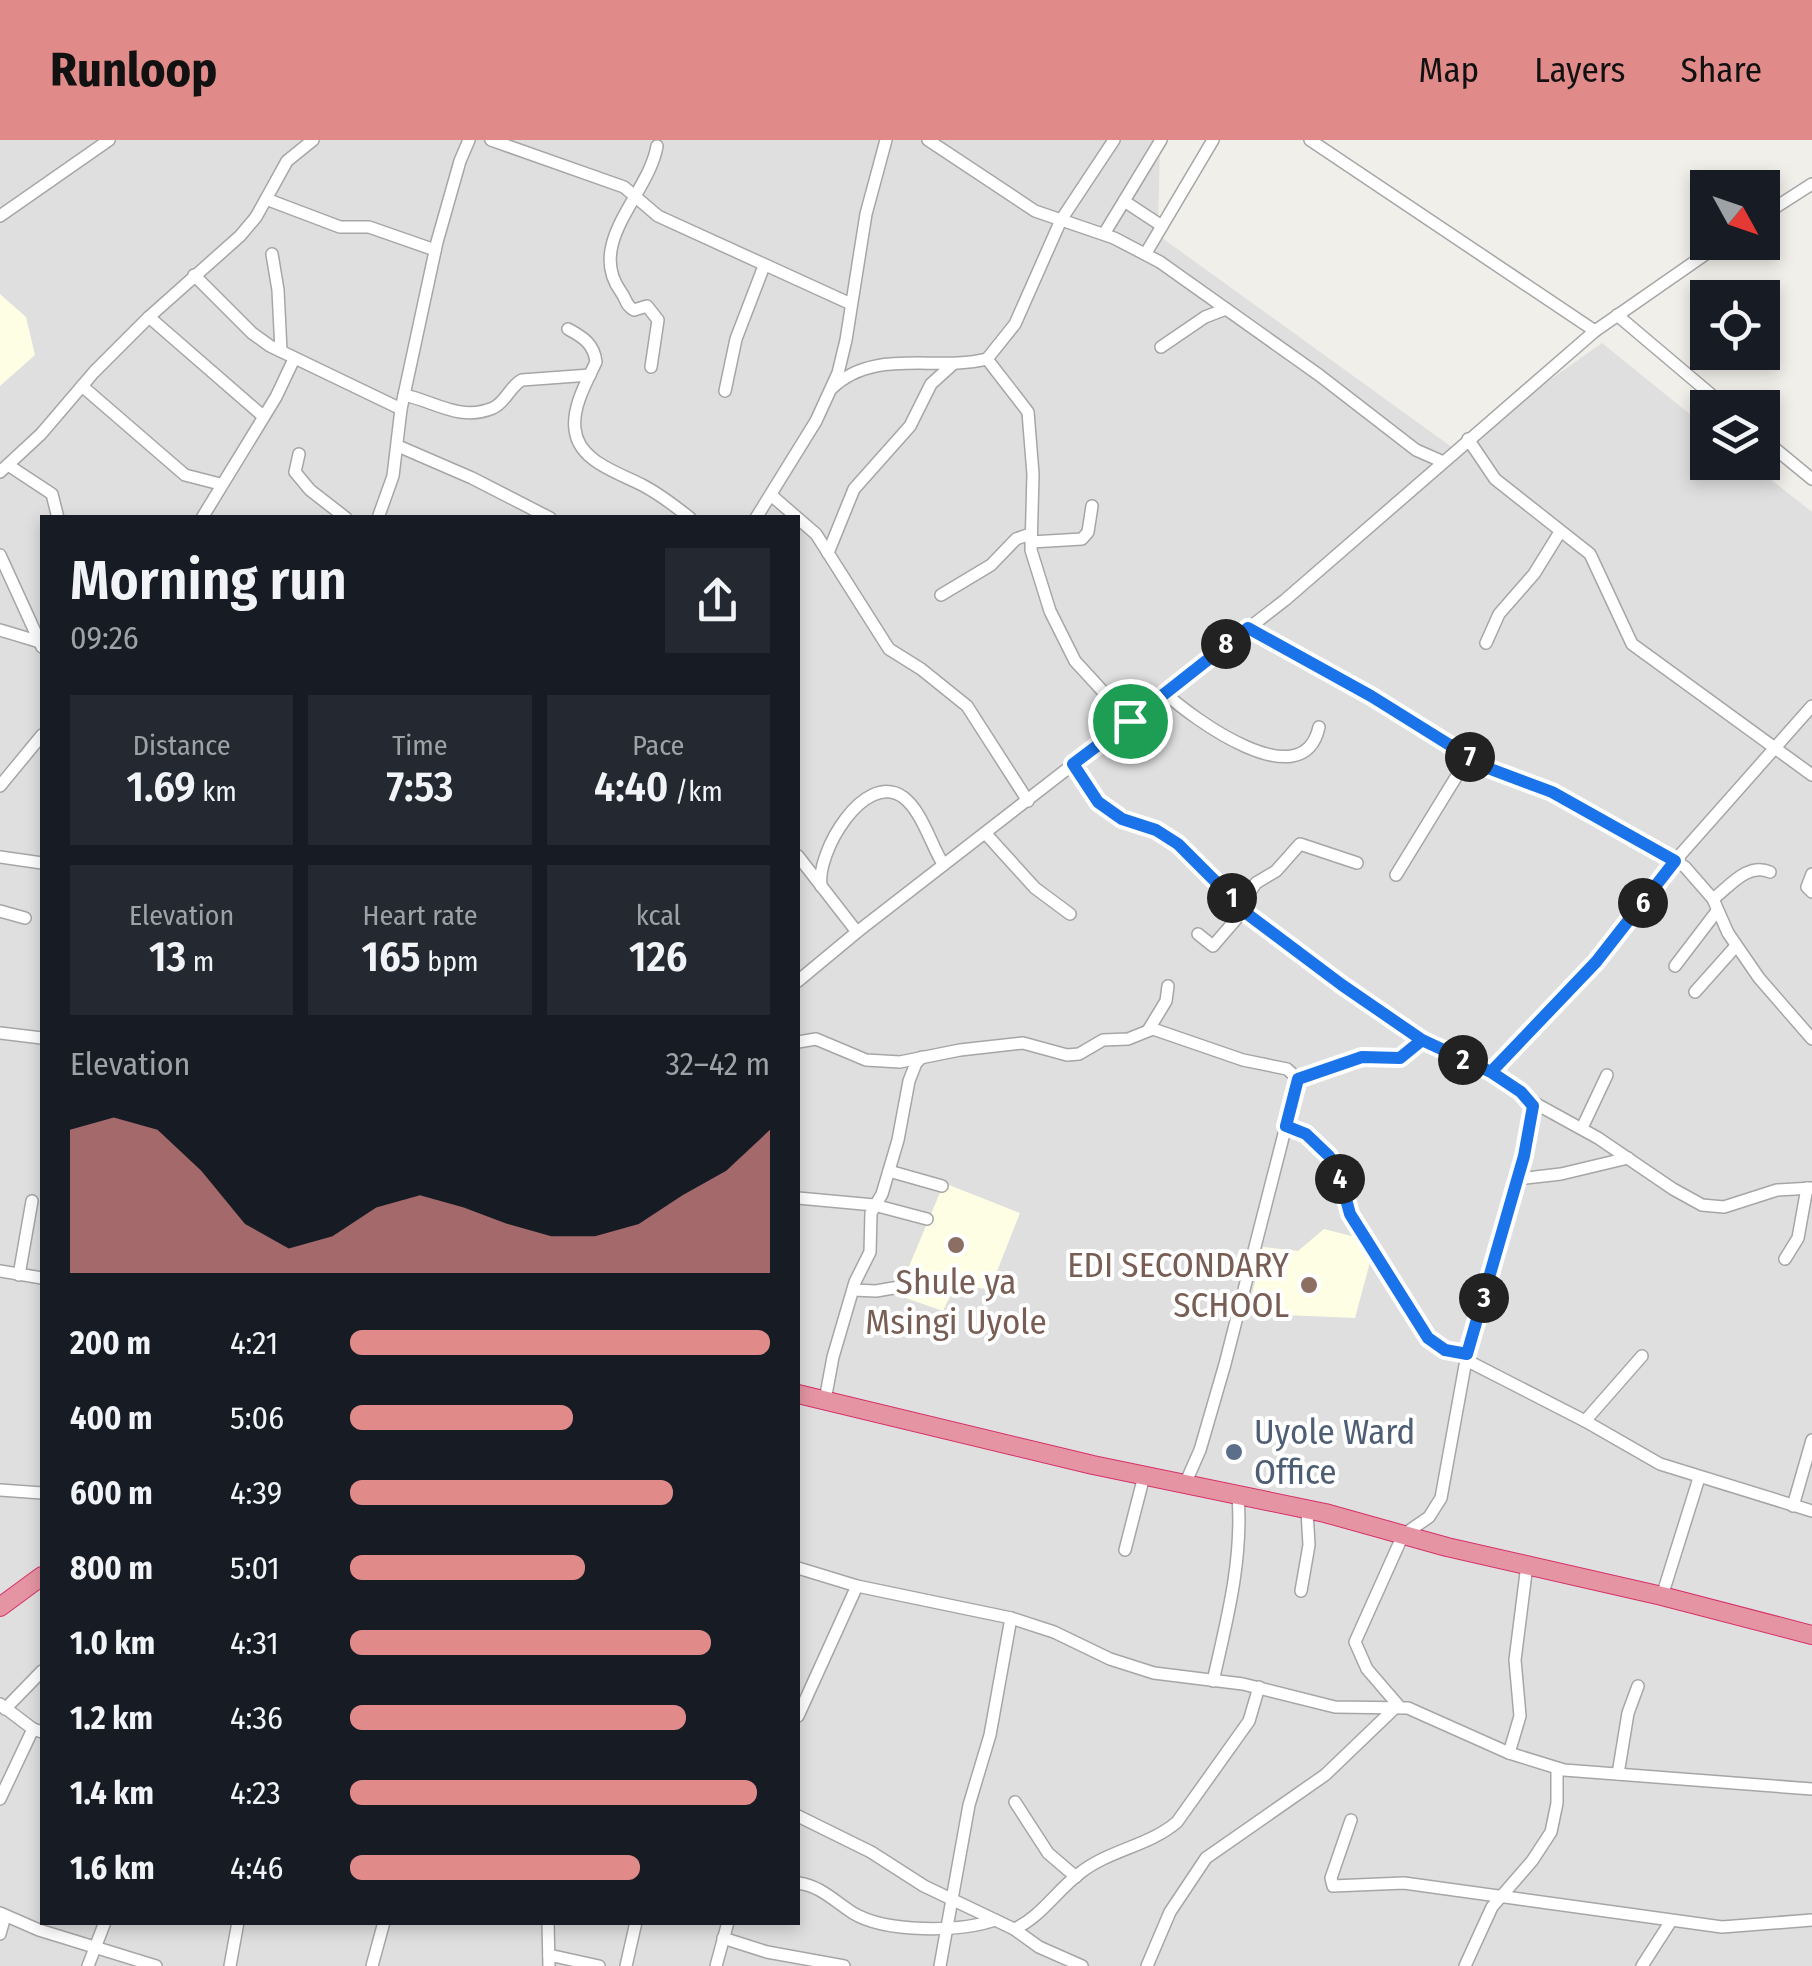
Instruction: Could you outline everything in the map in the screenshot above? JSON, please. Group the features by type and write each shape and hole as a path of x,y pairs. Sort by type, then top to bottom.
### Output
{"highway":[{"path":"800,1394 1144,1476 1308,1510 1812,1635"},
{"path":"0,1608 10,1592 40,1577"}],"street":[{"path":"0,216 109,140"},
{"path":"57,515 52,494 4,468 41,434 148,317 240,236 287,160 313,140"},
{"path":"379,515 394,476 401,409 435,250 454,177 469,140"},
{"path":"491,140 590,174 634,194 658,216 850,304"},
{"path":"758,515 816,421 831,389 846,340 866,214 883,140"},
{"path":"928,140 1026,206 1146,254 1416,450 1441,461"},
{"path":"942,150 954,140"},
{"path":"831,389 850,374 886,363 952,364 987,358 1020,315 1061,220 1114,140"},
{"path":"1104,234 1162,140"},
{"path":"1146,254 1213,140"},
{"path":"1310,140 1595,331"},
{"path":"651,366 658,329 656,316 646,306 634,310 627,306 609,268 616,236 657,146"},
{"path":"1780,204 1812,184"},
{"path":"266,198 340,226 370,227 435,250"},
{"path":"1124,201 1162,226"},
{"path":"272,254 278,290 280,351"},
{"path":"800,980 856,932 1248,628 1595,331 1697,260"},
{"path":"725,391 736,339 764,266"},
{"path":"194,274 252,333 294,359 401,409"},
{"path":"1161,346 1205,317 1226,309"},
{"path":"1617,315 1706,390"},
{"path":"148,317 263,416"},
{"path":"568,329 591,345 596,362 574,426 582,445 600,464 664,497 686,515"},
{"path":"987,358 1028,412 1033,474 1030,538 1039,581 1068,649 1130,721"},
{"path":"204,515 294,359"},
{"path":"828,553 854,489 910,426 931,384 952,364"},
{"path":"404,395 453,412 474,411 494,407 522,380 590,375"},
{"path":"82,386 185,475 220,484"},
{"path":"1468,439 1495,478 1590,554 1632,644 1812,775"},
{"path":"398,446 543,515"},
{"path":"1780,453 1812,480"},
{"path":"300,454 295,472 301,481 342,515"},
{"path":"772,496 794,515"},
{"path":"941,596 990,565 1016,539 1082,539 1088,532 1092,506"},
{"path":"800,520 816,534 880,639 967,706 1028,801"},
{"path":"1486,643 1499,614 1534,574 1560,532"},
{"path":"0,555 40,642"},
{"path":"1248,628 1371,696 1502,776 1552,792 1584,808 1694,874 1736,946 1812,1039"},
{"path":"0,630 40,644"},
{"path":"1164,693 1214,732 1246,748 1274,755 1289,756 1309,748 1319,727"},
{"path":"1491,1072 1596,962 1675,861 1812,706"},
{"path":"0,786 40,736"},
{"path":"1396,875 1469,756"},
{"path":"1073,764 1098,802 1122,819 1156,830 1178,844 1242,908 1370,1006 1422,1040 1491,1072 1529,1100 1582,1128 1688,1198 1724,1208 1777,1190 1809,1188 1798,1238 1785,1258"},
{"path":"822,886 820,869 824,856 846,820 862,802 881,792 896,794 911,804 944,864"},
{"path":"986,834 1035,888 1070,914"},
{"path":"1198,934 1213,946 1256,882 1272,874 1300,844 1357,863"},
{"path":"0,857 40,863"},
{"path":"800,858 856,932"},
{"path":"1675,966 1715,905 1752,869 1770,872"},
{"path":"1812,874 1807,887 1812,892"},
{"path":"0,912 24,918"},
{"path":"1694,992 1736,946"},
{"path":"1148,1030 1166,1001 1168,986"},
{"path":"800,1042 816,1039 852,1056 900,1062 1024,1043 1079,1054 1103,1040 1128,1039 1148,1030 1160,1030 1243,1060 1287,1069 1298,1079"},
{"path":"0,1033 40,1038"},
{"path":"1298,1079 1362,1057 1400,1058 1422,1040"},
{"path":"825,1400 853,1290 870,1252 874,1205 889,1171 909,1081 922,1057"},
{"path":"1582,1128 1606,1075"},
{"path":"1185,1484 1222,1375 1298,1079"},
{"path":"1398,1706 1367,1669 1355,1644 1403,1535 1429,1516 1441,1498 1466,1357 1534,1115 1529,1100"},
{"path":"1286,1126 1306,1134 1329,1156 1340,1177 1350,1214 1428,1338 1645,1457 1699,1478 1812,1511"},
{"path":"1517,1180 1628,1158"},
{"path":"889,1171 942,1186"},
{"path":"800,1198 874,1205 927,1219"},
{"path":"19,1275 32,1201"},
{"path":"0,1271 40,1278"},
{"path":"853,1290 905,1286"},
{"path":"1584,1421 1642,1356"},
{"path":"1793,1506 1812,1440"},
{"path":"1125,1550 1144,1476"},
{"path":"1662,1596 1699,1478"},
{"path":"0,1490 40,1493"},
{"path":"1213,1681 1234,1582 1238,1496"},
{"path":"1301,1591 1309,1545 1308,1510"},
{"path":"1509,1752 1520,1716 1515,1660 1527,1565"},
{"path":"800,1569 857,1586 1011,1618 1154,1673 1259,1687 1335,1707 1398,1706 1557,1768 1812,1789"},
{"path":"800,1712 857,1586"},
{"path":"940,1966 969,1806 990,1735 1011,1618"},
{"path":"0,1799 38,1730 3,1707 40,1673"},
{"path":"1618,1774 1628,1713 1638,1686"},
{"path":"1014,1929 1037,1914 1076,1876 1177,1822 1249,1721 1259,1687"},
{"path":"1147,1966 1170,1912 1206,1858 1325,1775 1398,1706"},
{"path":"1465,1966 1479,1930 1500,1896 1532,1861 1550,1832 1557,1803 1557,1768"},
{"path":"1015,1802 1048,1853 1076,1876"},
{"path":"800,1817 871,1852 924,1886 1014,1929 1039,1947 1082,1966"},
{"path":"1351,1820 1332,1878 1333,1886 1390,1882 1737,1928 1812,1920"},
{"path":"800,1884 818,1888 852,1912 888,1924 948,1929 995,1920"},
{"path":"0,1934 2,1914 38,1930 156,1966"},
{"path":"1642,1966 1671,1921"},
{"path":"88,1966 104,1925"},
{"path":"230,1966 237,1925"},
{"path":"372,1966 383,1925"},
{"path":"548,1925 549,1961 598,1966"},
{"path":"626,1966 635,1925"},
{"path":"716,1966 727,1925"},
{"path":"724,1938 766,1952 844,1966"}],"shaded area":[{"path":"0,140 1160,140 1158,235 1453,448 1602,343 1690,414 1690,480 1772,480 1812,512 1812,1966 0,1966"},
{"path":"0,294 26,317 35,355 0,386"},
{"path":"944,1183 1020,1213 990,1289 955,1286 943,1311 897,1295"},
{"name":"EDI SECONDARY SCHOOL","path":"1324,1229 1359,1238 1370,1262 1355,1318 1285,1315 1249,1307 1263,1247 1298,1251"}],"place":[{"name":"Shule ya Msingi Uyole","path":"956,1245"},
{"name":"EDI SECONDARY SCHOOL","path":"1309,1285"},
{"name":"Uyole Ward Office","path":"1234,1452"}],"route":[{"path":"1130,721 1073,764 1098,802 1122,819 1156,830 1178,844 1250,916 1391,1021 1491,1072 1521,1092 1533,1106 1530,1134 1467,1354 1445,1350 1428,1338 1350,1214 1340,1177 1329,1156 1315,1140 1286,1126 1298,1079 1362,1057 1400,1058 1422,1040 1491,1072 1617,938 1675,861 1552,792 1485,767 1371,696 1248,628 1130,721"}]}
